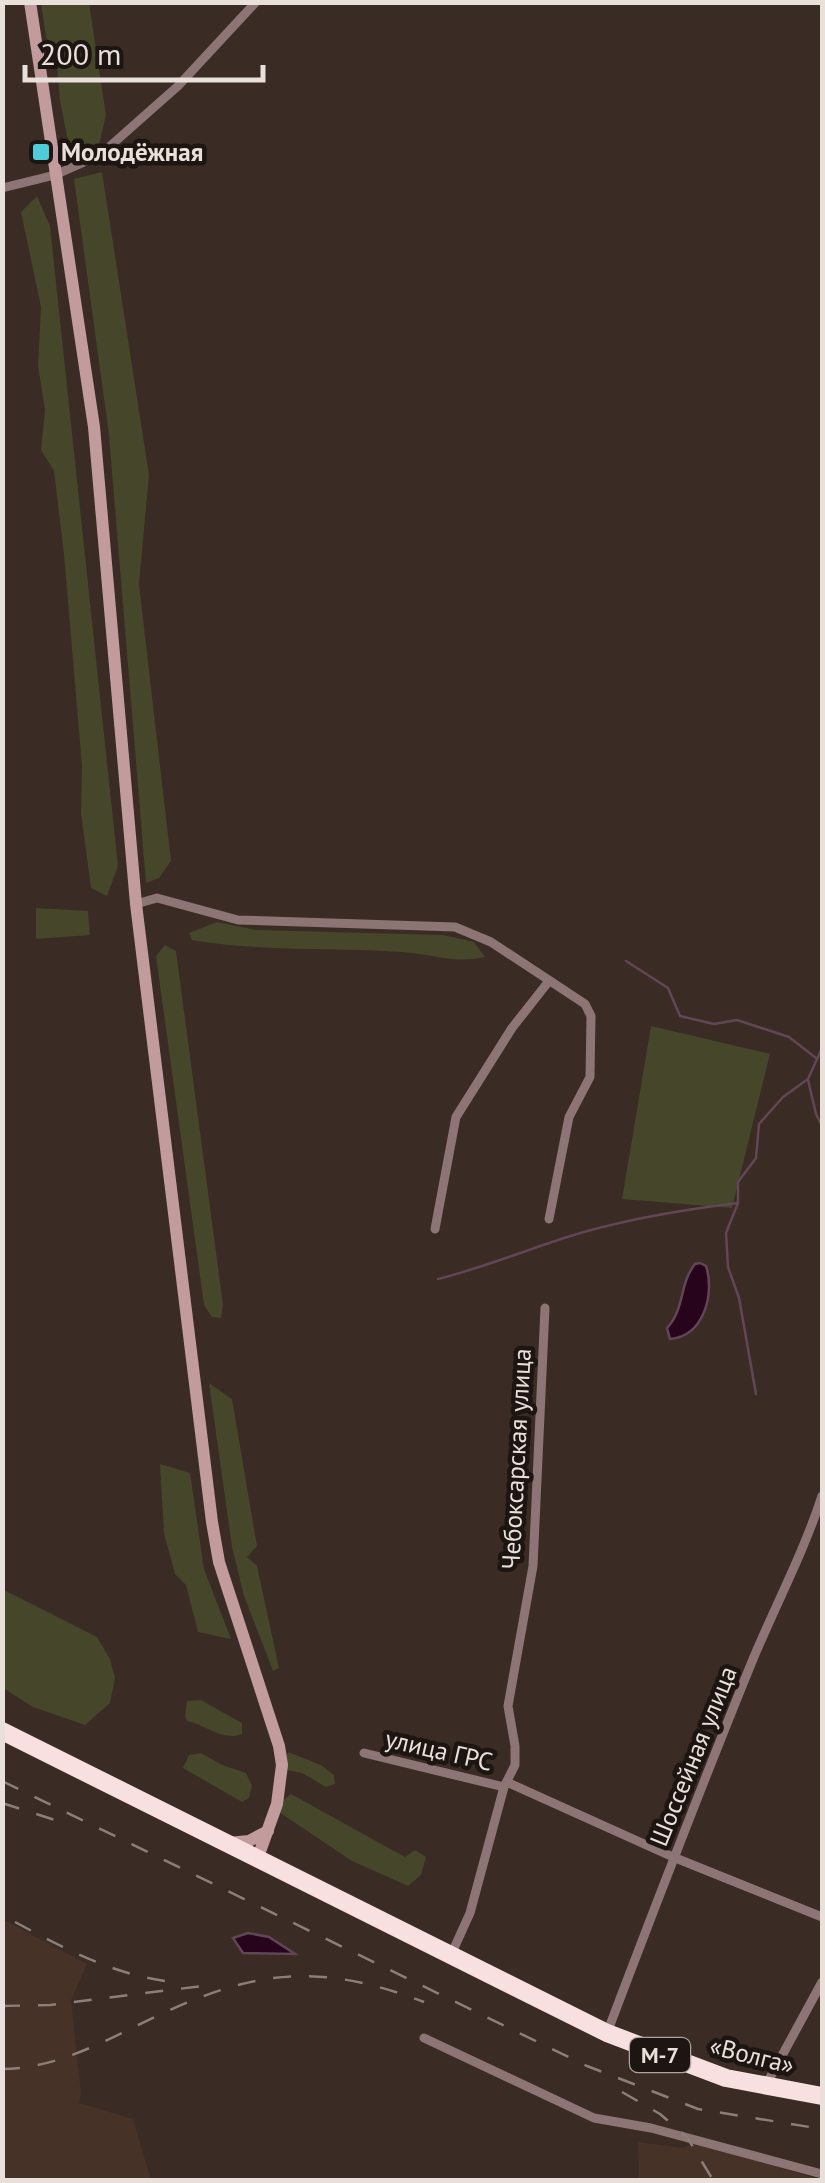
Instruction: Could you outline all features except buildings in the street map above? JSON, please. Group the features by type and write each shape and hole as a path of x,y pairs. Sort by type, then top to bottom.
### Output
{"highway":[{"name":"«Волга»","path":"2,1731 607,2033 689,2066 765,2087 822,2096"}],"street":[{"path":"30,2 94,428 136,904 212,1522 220,1562 279,1746 281,1782 256,1860"},
{"path":"2,188 55,175 100,155 178,86 256,2"},
{"path":"136,904 157,898 238,920 454,927 491,942 585,1004 591,1016 590,1078 569,1117 549,1218"},
{"path":"435,1229 456,1118 492,1057 549,980"},
{"name":"Чебоксарская улица","path":"450,1957 470,1914 515,1765 516,1746 508,1706 533,1566 545,1308"},
{"name":"Шоссейная улица","path":"607,2033 673,1857 761,1641 806,1546 822,1496"},
{"name":"улица ГРС","path":"364,1752 507,1785 822,1917"},
{"path":"225,1844 249,1841 268,1831"},
{"path":"268,1831 270,1850 283,1873"},
{"path":"765,2087 822,1982"},
{"path":"424,2038 594,2118 651,2128 822,2174"}],"shaded area":[{"path":"700,1263 706,1266 709,1289 704,1312 691,1330 670,1339 667,1328 677,1313 690,1272"},
{"path":"2,1919 87,1964 71,2000 79,2103 133,2119 151,2180 3,2180"},
{"path":"248,1933 269,1937 295,1954 243,1953 233,1938"},
{"path":"638,2142 683,2148 697,2143 821,2180 639,2180"}],"green space":[{"path":"41,3 89,3 106,115 99,145 71,156 56,53 46,37"},
{"path":"102,172 149,475 139,584 171,861 159,878 146,883 109,435 74,179"},
{"path":"37,196 50,226 118,866 107,896 91,888 81,813 82,766 64,555 54,471 41,450 45,410 38,366 41,307 21,212"},
{"path":"36,908 88,911 90,935 36,939"},
{"path":"217,922 256,930 443,935 474,942 485,957 453,959 401,952 270,948 192,940 189,933"},
{"path":"165,945 176,951 223,1305 221,1318 212,1317 204,1305 156,956"},
{"path":"651,1026 770,1054 732,1208 622,1199"},
{"path":"209,1383 232,1399 257,1546 247,1557 257,1566 279,1668 273,1671 244,1596 232,1547"},
{"path":"160,1464 190,1473 204,1569 231,1639 198,1632 186,1585 175,1574 164,1533"},
{"path":"2,1589 97,1637 110,1659 115,1678 110,1703 85,1725 33,1707 3,1688"},
{"path":"201,1700 242,1723 242,1734 222,1734 187,1721 187,1701"},
{"path":"288,1752 321,1765 334,1775 335,1784 326,1787 302,1773 287,1770 284,1761"},
{"path":"201,1753 246,1773 252,1786 249,1798 242,1802 183,1768 189,1755"},
{"path":"291,1794 405,1857 415,1850 426,1857 421,1875 408,1886 352,1861 279,1812 283,1800"}],"waterway":[{"path":"626,961 668,988 680,1016 714,1024 737,1020 789,1037 816,1058"},
{"path":"438,1279 607,1226 738,1203 738,1182 756,1158 759,1124 783,1097 808,1079 822,1048"},
{"path":"808,1080 822,1126"},
{"path":"738,1203 726,1233 728,1267 739,1298 756,1394"}],"railway":[{"path":"2,1781 587,2066 698,2109 822,2129"},
{"path":"2,1803 61,1822"},
{"path":"15,1922 111,1967 173,1982"},
{"path":"2,2069 69,2056 207,1995 275,1978 344,1979 424,2002"},
{"path":"2,2006 50,2005 202,1986"},
{"path":"622,2092 660,2114 687,2137 713,2180"}],"place":[{"name":"Молодёжная","path":"41,152"}]}
